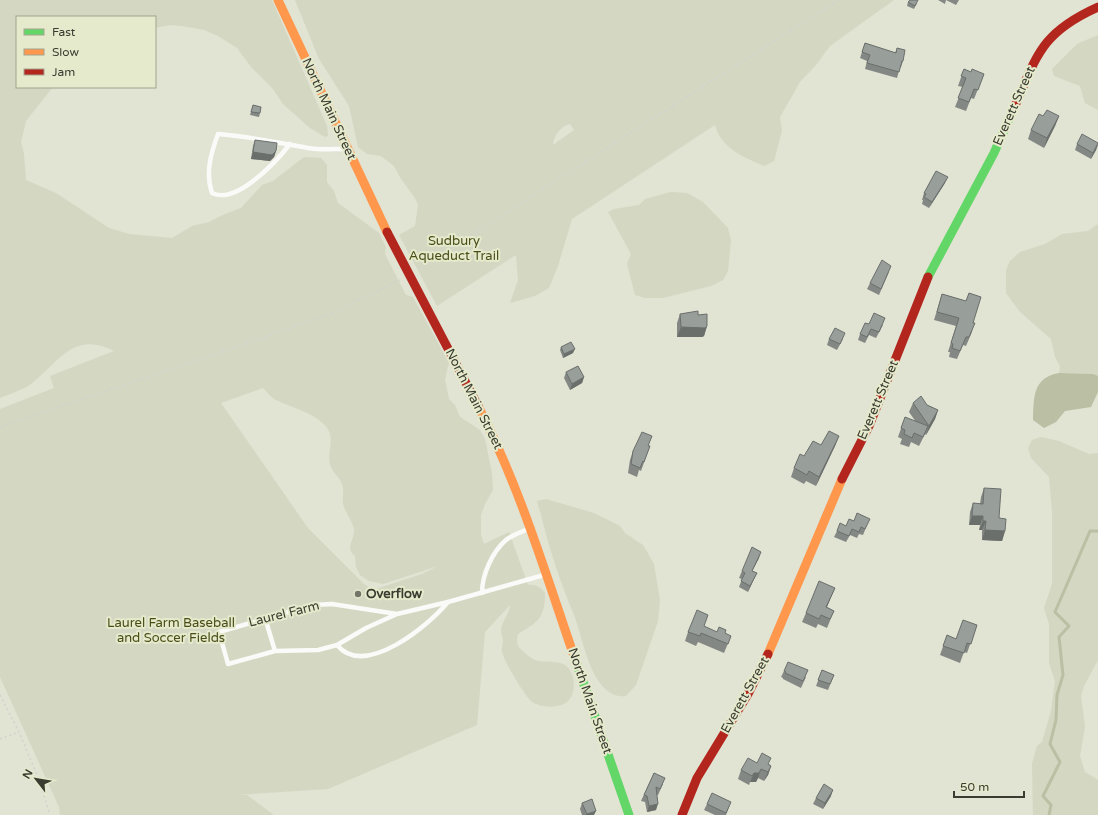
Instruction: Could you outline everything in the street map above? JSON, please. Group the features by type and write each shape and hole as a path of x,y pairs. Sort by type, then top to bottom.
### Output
{"street":[{"name":"North Main Street","path":"278,0 347,149 498,445 546,574 629,815"},
{"name":"Everett Street","path":"682,815 697,778 748,694 766,658 843,478 869,426 921,292 940,253 994,154 1038,54 1048,38 1062,25 1098,7"}],"lane":[{"path":"290,144 272,166 230,195 219,196 212,193 208,175 218,134 241,135 290,144 309,148 347,149"},
{"path":"482,593 484,576 500,546 512,536 530,529"},
{"name":"Laurel Farm","path":"397,614 322,604 300,608 219,632 228,664 275,651 318,650 337,645 366,628 397,614 482,593 546,574"},
{"path":"337,645 347,654 354,656 363,656 380,652 411,637 434,618 448,602"},
{"path":"265,618 275,651"}],"path":[{"path":"0,427 291,328 364,298 410,274 838,0"},
{"path":"0,695 20,732 39,780 50,815"},
{"path":"0,739 20,732"}],"green space":[{"name":"Laurel Farm Baseball and Soccer Fields","path":"0,0 272,0 327,126 328,136 325,137 310,128 283,104 273,89 252,68 237,48 218,36 204,30 170,25 156,28 156,16 16,16 16,88 52,88 26,121 21,142 24,154 26,180 56,193 109,228 129,234 172,238 192,226 209,222 241,208 262,185 273,181 304,157 321,158 327,165 327,182 334,191 338,203 379,233 386,247 385,254 406,295 413,297 449,363 445,379 449,399 455,405 460,417 480,430 485,439 492,473 493,490 481,515 481,535 484,544 509,532 528,585 538,586 545,593 542,614 531,626 518,634 518,646 537,661 554,662 565,665 572,674 573,679 574,685 571,697 564,704 550,707 539,705 531,701 524,692 510,669 502,650 503,642 501,630 510,605 485,632 477,725 328,789 235,795 247,795 274,815 60,815 59,807 0,677 0,409 54,388 50,376 114,351 100,345 88,344 77,346 59,358 31,384 0,398","holes":["263,388 274,399 319,420 329,431 331,440 329,454 330,463 342,484 344,506 354,528 354,534 350,547 355,556 356,567 360,575 369,581 383,584 438,566 422,574 373,590 364,584 308,528 221,403"]},
{"name":"Sudbury Aqueduct Trail","path":"295,0 894,0 830,46 816,65 800,82 780,117 782,131 774,161 764,166 734,151 722,140 715,125 572,219 558,266 549,288 535,296 510,303 518,280 516,255 437,306 399,235 415,226 418,205 415,198 401,179 394,166 381,156 367,154 358,147 349,106 319,59","holes":["570,124 574,130 553,145 556,135 561,129"]},
{"path":"1098,35 1098,110 1085,103 1080,86 1054,76 1052,69 1077,44"},
{"path":"671,192 687,193 703,202 728,228 731,240 728,271 723,280 711,286 663,298 645,298 635,295 627,264 631,254 608,212 614,209 639,205 645,199"},
{"path":"1098,224 1098,377 1093,374 1059,373 1060,366 1055,357 1051,339 1020,312 1006,293 1006,270 1010,261 1020,252 1045,244 1062,234 1088,231"},
{"path":"1041,437 1059,441 1089,454 1098,453 1098,660 1084,686 1081,696 1085,727 1080,756 1085,772 1098,780 1098,815 1033,815 1032,764 1037,746 1042,742 1051,711 1055,681 1049,663 1049,624 1044,608 1052,584 1052,512 1049,477 1031,458 1028,448 1032,440"},
{"path":"546,499 594,513 620,526 625,533 643,545 654,564 660,600 658,621 636,685 626,696 615,695 605,689 591,667 556,567 538,506 537,501"}],"shaded area":[{"path":"1059,373 1093,374 1098,376 1098,392 1091,407 1065,411 1056,422 1044,428 1033,420 1036,390 1044,379"}],"building":[{"path":"910,0 918,0 915,6 908,2"},
{"path":"865,43 896,53 897,48 905,50 899,72 867,63 870,55 862,52"},
{"path":"964,69 971,72 972,69 984,74 978,90 974,89 969,102 958,98 966,78 961,76"},
{"path":"253,105 261,107 260,113 251,112"},
{"path":"1047,110 1059,116 1047,138 1031,130 1039,114 1043,116"},
{"path":"1082,134 1098,143 1093,153 1077,144"},
{"path":"255,140 277,143 276,151 272,155 253,152"},
{"path":"936,171 948,177 932,202 924,197 926,194 924,193"},
{"path":"882,260 891,266 881,289 870,283"},
{"path":"969,293 981,297 973,323 975,323 969,337 966,337 960,351 952,348 953,344 951,343 959,318 937,312 942,294 966,301"},
{"path":"698,311 698,315 707,314 707,326 705,328 681,327 680,314"},
{"path":"874,313 885,318 879,332 871,329 867,337 860,334 865,323 869,324"},
{"path":"835,328 845,333 840,344 829,339"},
{"path":"571,342 575,349 564,354 561,347"},
{"path":"578,366 584,377 572,384 566,372"},
{"path":"921,396 927,405 938,410 929,426 913,403"},
{"path":"905,417 928,426 923,437 914,433 912,438 904,434 905,430 901,428"},
{"path":"829,431 839,436 819,477 809,471 807,475 794,468 800,454 804,456 813,441 821,445"},
{"path":"642,432 652,436 644,462 643,461 640,468 631,464 633,451"},
{"path":"984,488 1001,489 999,518 1006,519 1005,531 985,530 986,521 983,521 983,516 972,516 973,503 983,504"},
{"path":"857,513 870,519 865,529 861,527 859,532 852,529 849,536 837,531 840,523 846,526 849,519 854,521"},
{"path":"752,547 761,552 752,571 757,573 750,586 741,581 745,573 742,571"},
{"path":"819,581 835,588 826,607 834,611 830,619 821,615 819,619 806,613"},
{"path":"697,610 708,615 704,626 717,632 719,627 726,630 725,633 731,636 728,644 701,633 700,636 688,632"},
{"path":"963,620 977,625 971,644 967,643 964,653 943,646 947,635 956,639"},
{"path":"788,662 808,670 803,681 785,673 786,672 784,671"},
{"path":"822,670 834,675 830,684 818,680"},
{"path":"762,753 771,758 768,764 771,766 768,772 761,769 759,773 754,773 752,776 741,770 748,758 757,763"},
{"path":"654,773 665,778 660,789 656,787 658,804 649,806 647,796 644,795"},
{"path":"824,784 833,790 825,803 816,798"},
{"path":"712,793 731,802 726,813 707,804"},
{"path":"592,799 596,811 587,814 582,803"}],"waterway":[{"path":"1049,815 1051,805 1043,796 1060,762 1050,744 1056,720 1057,695 1063,675 1059,637 1069,626 1055,612 1090,531 1098,531"}],"traffic: fast":[{"path":"928,277 994,153 1013,110"},
{"path":"574,656 629,815"}],"traffic: slow":[{"path":"278,0 387,232"},
{"path":"478,406 493,436 519,498 574,656"},
{"path":"768,654 842,479"}],"traffic: jam":[{"path":"1013,110 1035,61 1052,37 1064,26 1098,7"},
{"path":"387,232 478,406"},
{"path":"842,479 869,426 928,277"},
{"path":"682,815 697,778 748,694 768,654"}],"place":[{"name":"Overflow","path":"358,594"}]}
